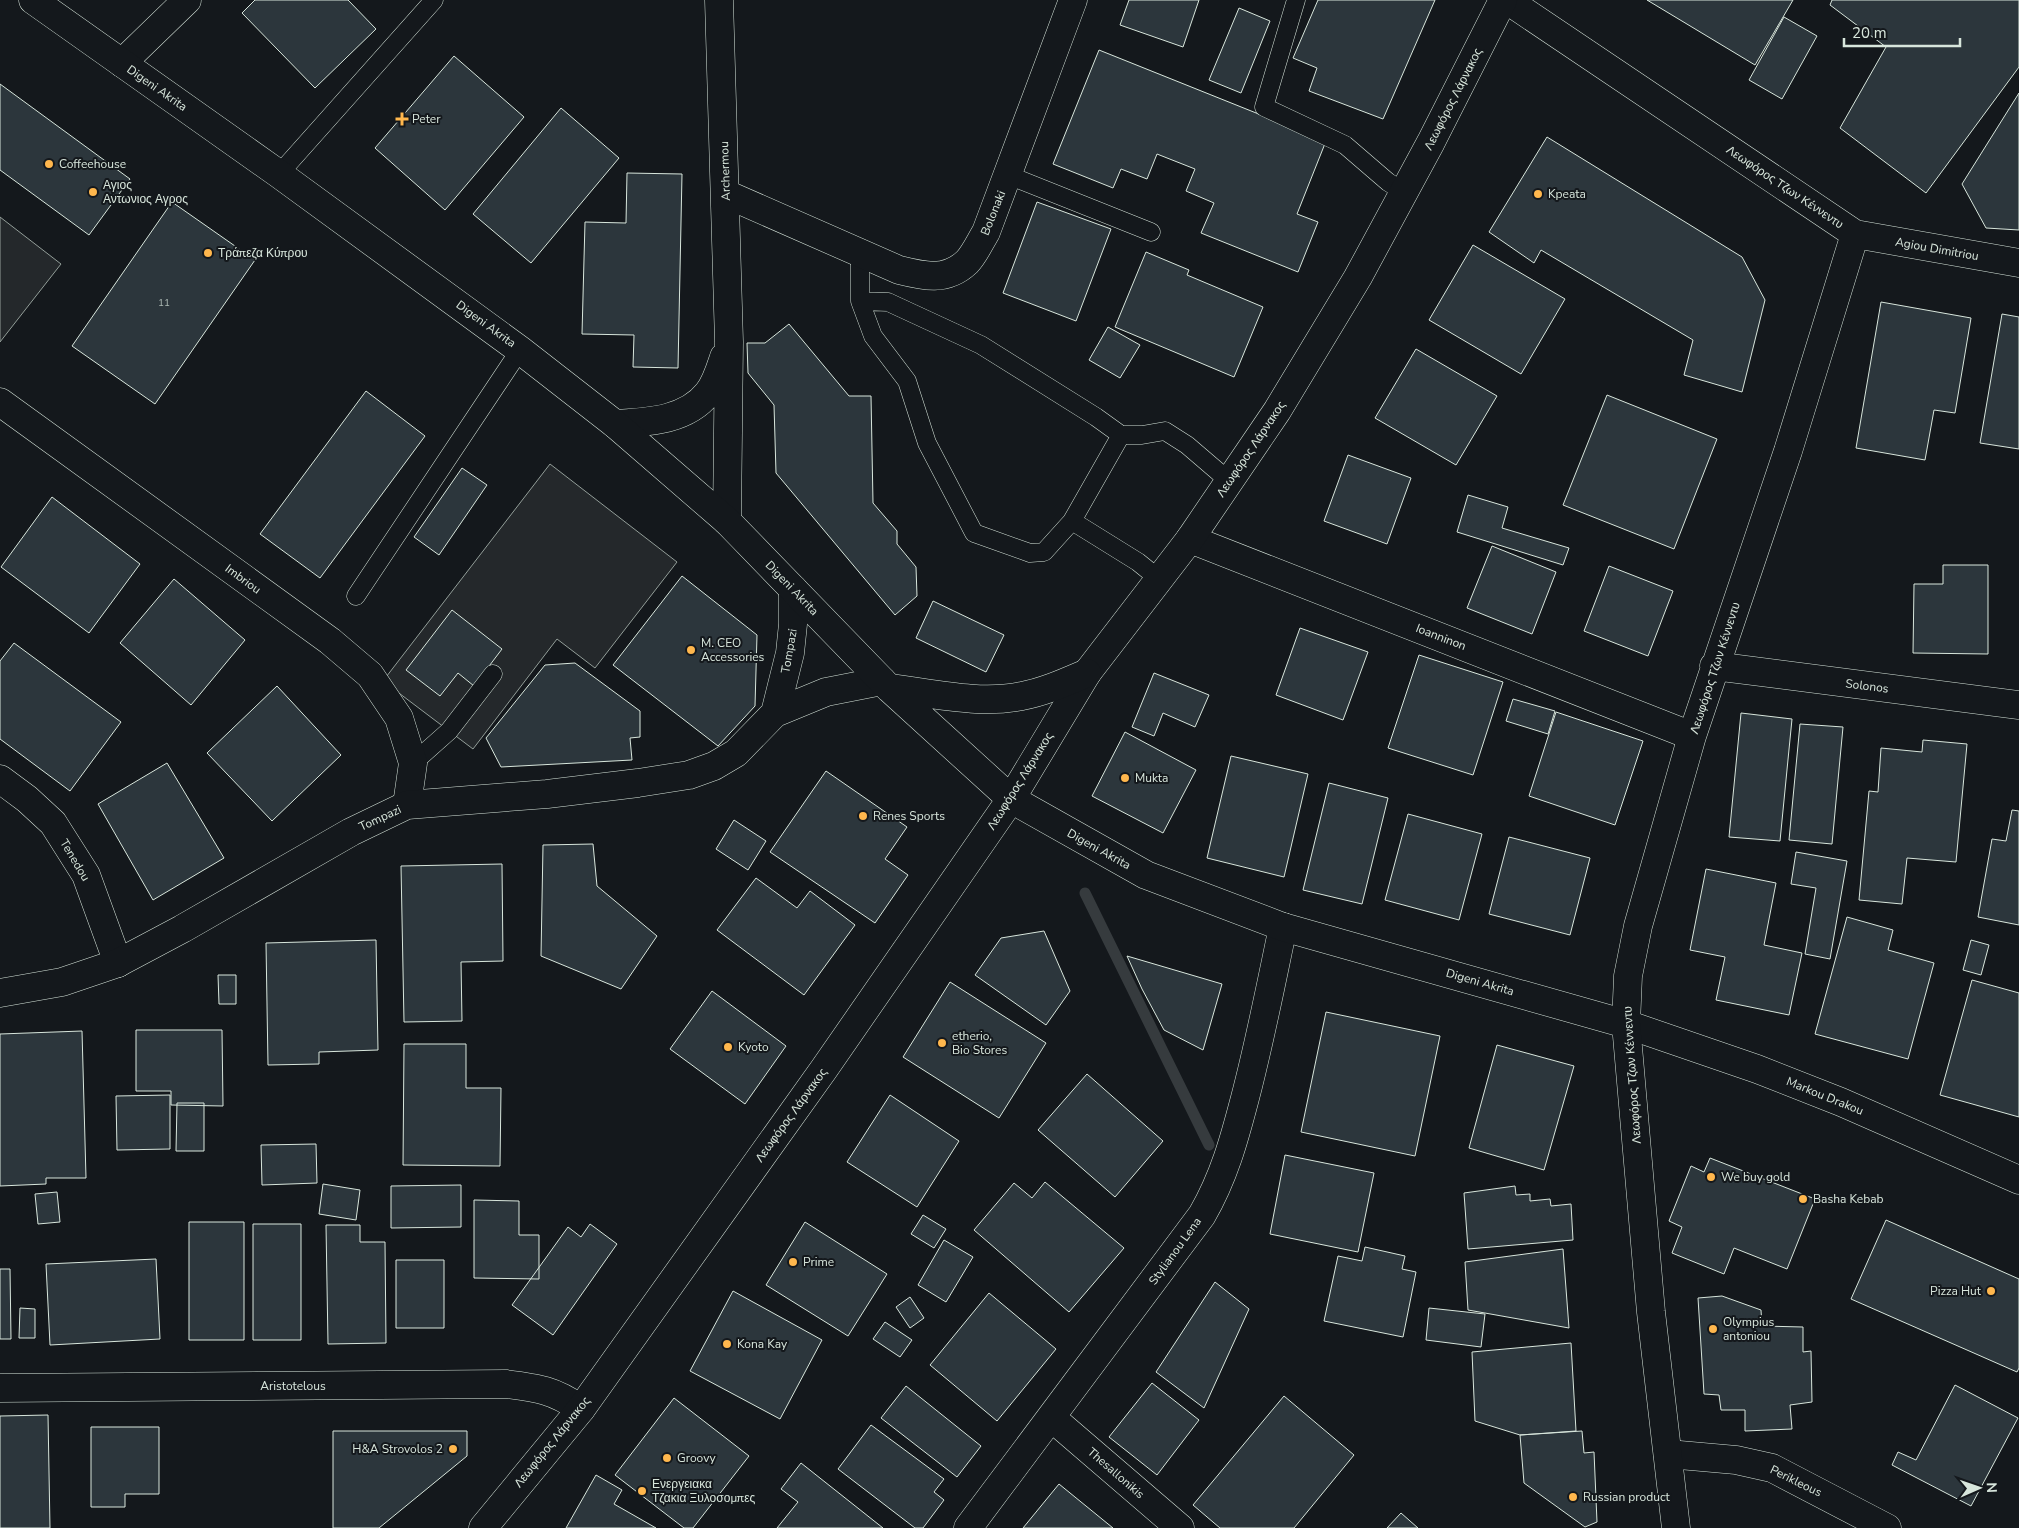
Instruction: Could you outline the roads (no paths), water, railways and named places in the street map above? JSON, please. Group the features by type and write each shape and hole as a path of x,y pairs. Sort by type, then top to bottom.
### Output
{"street":[{"name":"Digeni Akrita","path":"33,0 279,174 520,350 615,424 727,521 886,685 1011,798 1146,875 1283,927 1626,1024"},
{"path":"122,63 187,0"},
{"name":"Archermou","path":"719,0 729,342 727,521"},
{"name":"Bolonaki","path":"726,194 899,270 926,277 946,275 967,262 986,232 1073,0"},
{"name":"Λεωφόρος Λάρνακος","path":"483,1528 580,1409 824,1069 1011,798 1087,673 1190,538 1277,411 1353,285 1404,192 1503,0"},
{"name":"Λεωφόρος Τζων Κέννεντυ","path":"1507,0 1855,234 1788,451 1692,736 1638,926 1628,976 1626,1024 1651,1312 1676,1528"},
{"name":"Agiou Dimitriou","path":"1855,234 2019,263"},
{"name":"Archermou","path":"615,424 656,422 678,414 698,403 709,393 718,375 729,342"},
{"name":"Imbriou","path":"0,402 330,642 370,675 399,718 413,763 406,805"},
{"name":"Ioanninon","path":"1190,538 1692,736"},
{"name":"Tompazi","path":"775,713 790,652 793,624 793,589"},
{"name":"Solonos","path":"1714,666 2019,705"},
{"name":"Tompazi","path":"0,993 62,982 118,963 182,929 351,832 406,805 547,794 688,775 714,766 736,753 775,713 826,692 850,686 886,685 953,696 993,699 1021,697 1046,690 1087,673"},
{"name":"Tenedou","path":"0,779 27,799 53,824 82,868 118,963"},
{"name":"Stylianou Lena","path":"968,1528 1202,1215 1217,1190 1233,1146 1251,1076 1283,927"},
{"name":"Markou Drakou","path":"1626,1024 1757,1069 1841,1102 2019,1180"},
{"name":"Aristotelous","path":"0,1388 506,1384 536,1387 563,1396 580,1409"},
{"name":"Thesallonikis","path":"1052,1418 1180,1528"},
{"name":"Perikleous","path":"1668,1454 1736,1460 1772,1468 1887,1528"}],"lane":[{"path":"279,174 434,0"},
{"path":"1296,0 1264,107 1345,145 1388,182 1404,192"},
{"path":"1008,175 1151,232"},
{"path":"860,253 860,301 873,336 907,382 927,444 974,533 1030,553 1044,552 1072,521 1121,435"},
{"path":"860,301 888,302 981,345 1096,417 1121,435 1142,435 1165,431 1188,444 1229,481"},
{"path":"356,596 520,350"},
{"path":"1072,521 1138,562 1159,579"},
{"path":"413,763 449,731 493,674"}],"waterway":[{"path":"1085,893 1209,1145"}],"place":[{"name":"Peter","path":"402,119"},
{"name":"Coffeehouse","path":"49,164"},
{"name":"Αγιος Αντωνιος Αγρος","path":"93,192"},
{"name":"Kpeata","path":"1538,194"},
{"name":"Τράπεζα Κύπρου","path":"208,253"},
{"name":"M. CEO Accessories","path":"691,650"},
{"name":"Mukta","path":"1125,778"},
{"name":"Renes Sports","path":"863,816"},
{"name":"etherio, Bio Stores","path":"942,1043"},
{"name":"Kyoto","path":"728,1047"},
{"name":"We buy gold","path":"1711,1177"},
{"name":"Basha Kebab","path":"1803,1199"},
{"name":"Prime","path":"793,1262"},
{"name":"Pizza Hut","path":"1991,1291"},
{"name":"Olympius antoniou","path":"1713,1329"},
{"name":"Kona Kay","path":"727,1344"},
{"name":"H&A Strovolos 2","path":"453,1449"},
{"name":"Groovy","path":"667,1458"},
{"name":"Ενεργειακα Τζακια Ξυλοσομπες","path":"642,1491"},
{"name":"Russian product","path":"1573,1497"}]}
